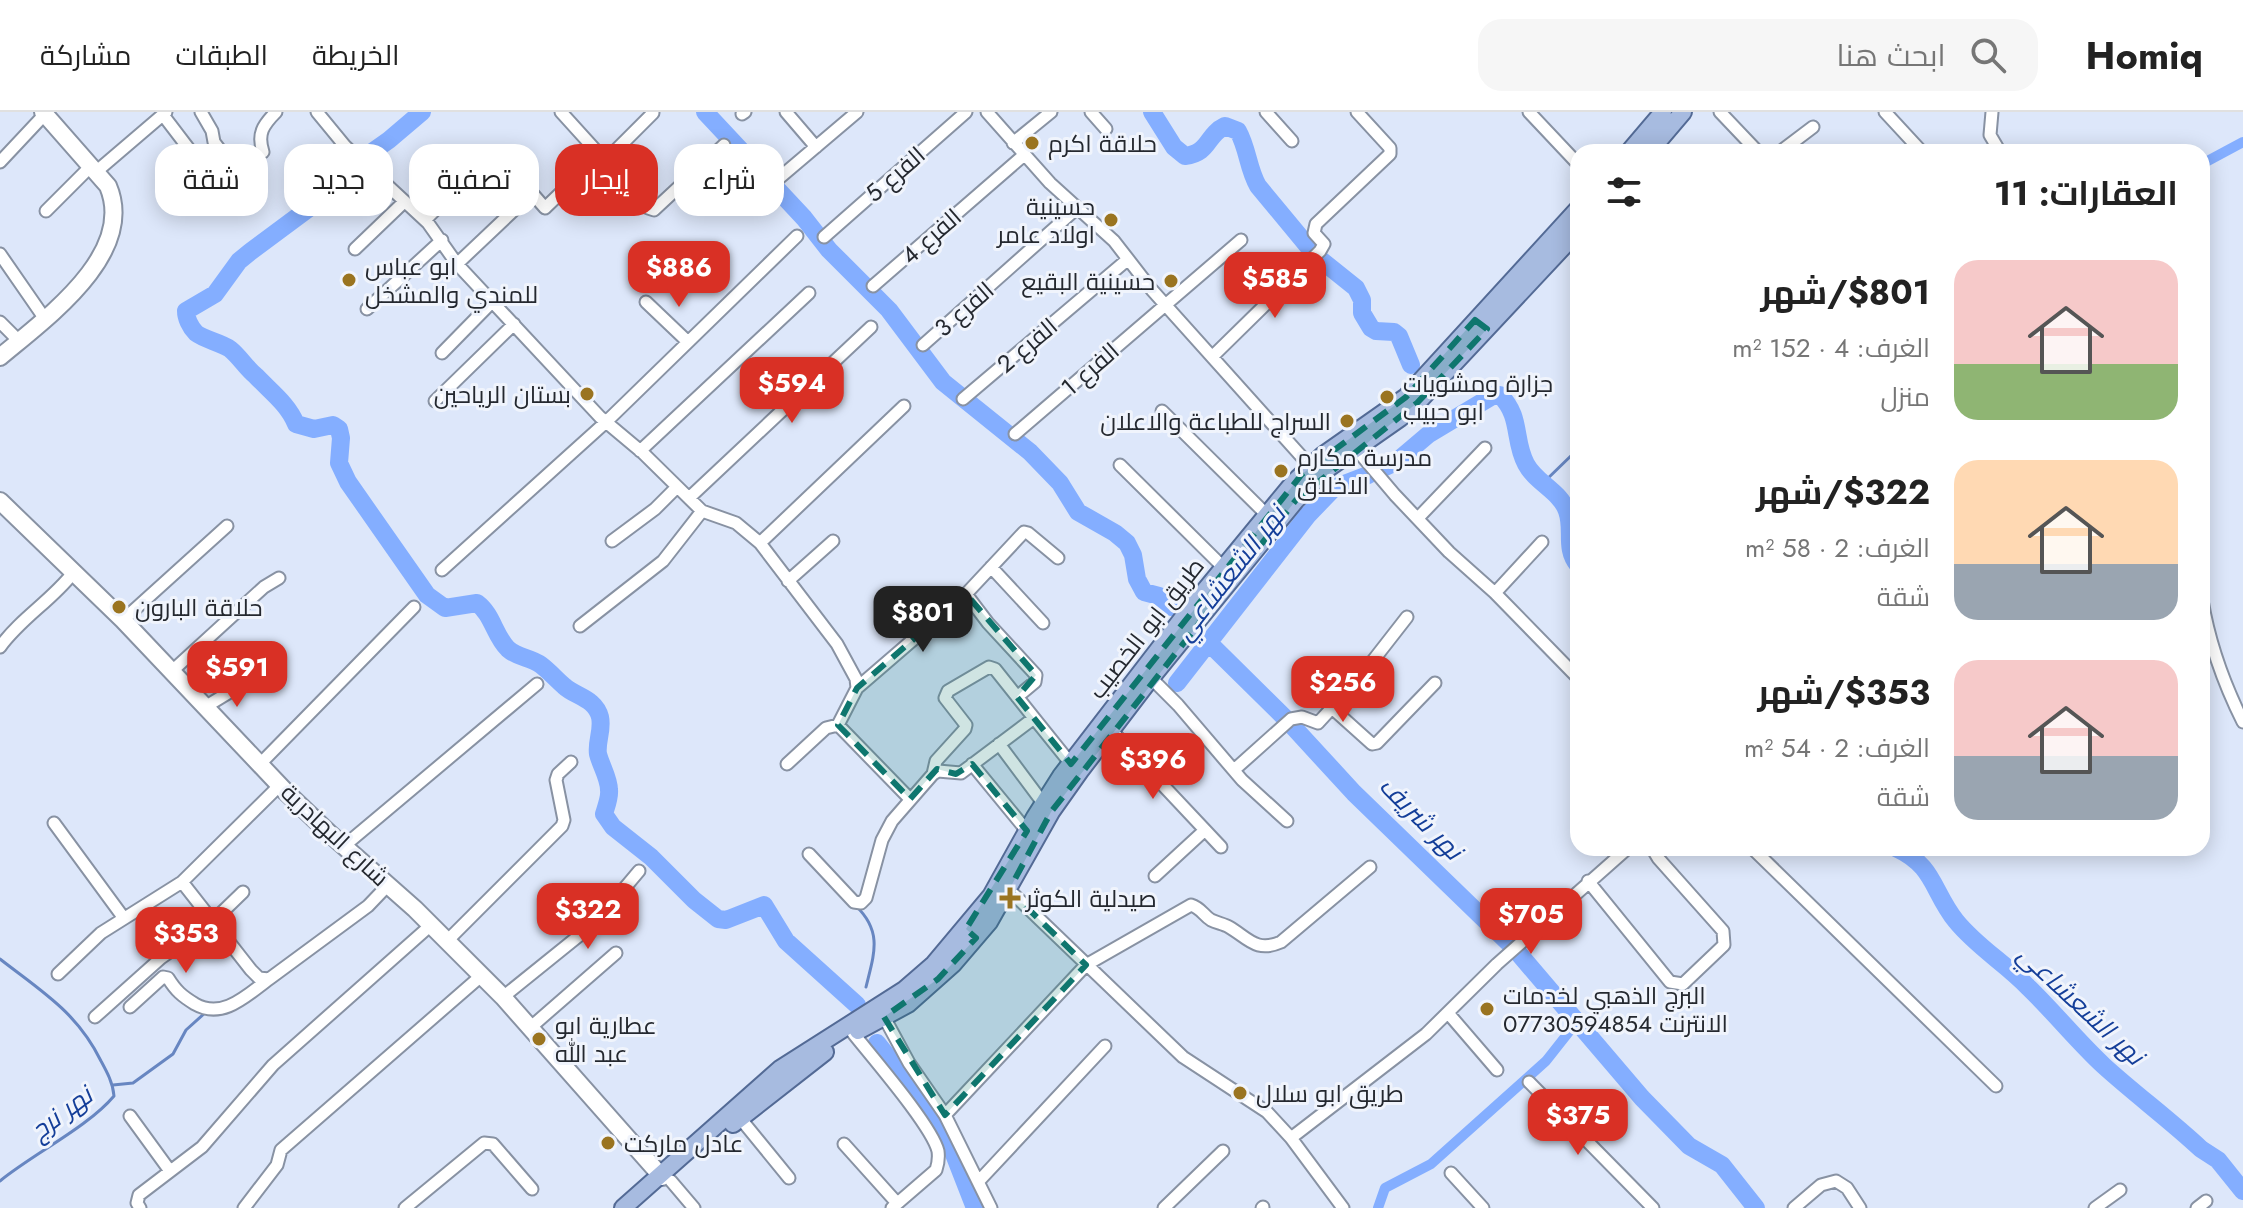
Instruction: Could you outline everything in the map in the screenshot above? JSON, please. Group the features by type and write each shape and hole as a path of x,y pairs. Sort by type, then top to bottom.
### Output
{"main road":[{"path":"1636,144 1663,112"},
{"path":"1656,144 1683,112"},
{"path":"0,357 80,286 96,263 111,232 115,211 108,186 44,113"},
{"name":"طريق ابو الخصيب","path":"623,1208 666,1179 808,1063 853,1033 908,1004 931,985 1009,890 1051,812 1111,730 1296,500 1316,479 1417,403 1570,218"},
{"name":"طريق ابو الخصيب","path":"640,1208 780,1069 915,982 971,933 1043,803 1267,515 1310,466 1406,397 1570,239"},
{"name":"شارع البهادرية","path":"0,501 123,620 280,785 389,884 503,997 666,1179"}],"street":[{"path":"201,112 216,144"},
{"path":"260,144 261,130 276,112"},
{"path":"317,112 345,146 425,220 457,264 606,422 702,511 736,523 760,543 837,644 856,679 857,688"},
{"path":"561,112 590,144"},
{"path":"786,112 816,147"},
{"path":"784,174 857,112"},
{"name":"الفرع 5","path":"824,237 966,112"},
{"path":"987,112 1076,209 1114,241 1164,303 1310,466"},
{"path":"1013,143 1051,112"},
{"path":"1091,112 1106,129"},
{"path":"1266,112 1292,141"},
{"path":"1213,356 1317,255 1324,244 1314,233 1316,224 1390,154 1390,148 1357,112"},
{"path":"1529,112 1570,156"},
{"path":"1720,112 1750,144"},
{"path":"1885,112 1915,144"},
{"path":"1992,112 1990,135 1995,144"},
{"path":"0,162 44,113"},
{"path":"46,211 94,168 164,113 186,144"},
{"path":"618,144 653,113"},
{"path":"1791,144 1813,127"},
{"name":"الفرع 4","path":"873,286 1024,155"},
{"path":"457,264 532,193 545,208 555,199"},
{"path":"658,208 674,193"},
{"path":"355,249 404,202"},
{"name":"الفرع 3","path":"923,345 1076,209"},
{"path":"425,220 429,216"},
{"path":"442,570 606,422 797,236"},
{"path":"367,309 442,240"},
{"name":"الفرع 1","path":"1015,434 1241,240"},
{"path":"0,254 45,319"},
{"name":"الفرع 2","path":"963,399 1127,260"},
{"path":"640,451 809,293"},
{"path":"442,353 492,302"},
{"path":"646,302 688,342"},
{"path":"0,322 19,341"},
{"path":"435,401 514,324"},
{"path":"689,498 871,327"},
{"path":"760,543 904,406"},
{"path":"1162,411 1267,515"},
{"path":"1418,518 1485,448"},
{"path":"1356,449 1449,552 1495,593 1570,670"},
{"path":"1120,465 1224,568"},
{"path":"612,541 655,509 677,487"},
{"path":"580,626 663,561 702,511"},
{"path":"123,620 227,526"},
{"path":"787,764 826,728 838,725 857,688 966,594 1024,532 1058,558"},
{"path":"788,581 833,541"},
{"path":"1495,593 1542,542"},
{"path":"991,567 1043,623"},
{"path":"0,647 12,631 58,593 73,573"},
{"path":"171,672 264,587 279,578"},
{"path":"966,594 1036,675 1035,682 1017,697"},
{"path":"260,764 414,607"},
{"path":"1234,770 1291,719 1302,717 1318,723 1333,709 1407,617"},
{"path":"2210,638 2243,722"},
{"path":"933,774 936,761 966,725 945,698 948,691 989,667 995,669 1071,764"},
{"path":"1151,678 1234,770 1287,821"},
{"path":"205,707 251,679"},
{"path":"1333,709 1372,744 1377,743 1435,683"},
{"path":"344,846 537,684"},
{"path":"809,854 854,902 861,903 866,898 886,831 933,774 938,771 956,774 1034,718"},
{"path":"838,725 910,799"},
{"path":"1111,730 1221,847"},
{"path":"999,744 1043,803"},
{"path":"447,941 562,826 564,820 556,780 571,762"},
{"path":"972,764 1027,831"},
{"path":"58,974 101,933 182,882 280,785"},
{"path":"54,823 123,917"},
{"path":"1155,876 1205,830"},
{"path":"1291,1138 1448,1013 1497,964 1618,856"},
{"path":"1588,881 1670,982 1683,984 1724,945 1726,938 1657,856"},
{"path":"1760,856 1996,1086"},
{"path":"945,1115 1086,965 1191,905 1200,909 1210,920 1230,927 1248,942 1271,946 1281,942 1370,867"},
{"path":"503,997 596,922 639,871"},
{"path":"182,882 259,978 269,979"},
{"path":"130,1007 163,977 168,978 177,993 201,1008 222,1010 237,1003 368,906 389,884"},
{"path":"1009,890 1183,1057 1267,1112 1291,1138 1343,1208"},
{"path":"95,1017 161,958 213,921 243,892"},
{"path":"140,1208 137,1203 139,1195 202,1147 273,1065 431,925"},
{"path":"531,1027 616,953"},
{"path":"244,1208 277,1165 281,1150 481,976"},
{"path":"1448,1013 1497,1070"},
{"path":"884,1017 909,1063 945,1115 991,1208"},
{"path":"844,1144 895,1206 936,1170 939,1162 938,1149 922,1123 853,1033"},
{"path":"978,1182 1105,1046"},
{"path":"1529,1082 1653,1208"},
{"path":"130,1116 170,1171"},
{"path":"740,1118 789,1178"},
{"path":"405,1208 484,1143 493,1144 532,1189"},
{"path":"1164,1208 1223,1151"},
{"path":"1451,1173 1483,1208"},
{"path":"666,1179 694,1208"},
{"path":"1794,1208 1821,1185 1836,1181 1847,1188 1860,1208"},
{"path":"2095,1208 2120,1190"}],"highlighted area":[{"path":"1475,320 1487,329 1417,403 1296,500 1051,812 1009,890 1086,965 945,1115 884,1017 938,979 976,938 966,929 1027,831 972,764 956,774 937,769 910,799 838,725 857,688 966,594 1036,675 1017,697 1071,764 1302,474 1406,397"}],"waterway":[{"path":"422,112 355,164 320,200 239,261 215,294 186,311 189,322 196,333 234,352 284,404 296,424 314,429 333,425 339,429 339,463 348,482 427,595 445,608 477,603 487,613 508,649 541,665 569,690 594,706 601,722 598,754 609,786 604,814 613,827 651,857 718,919 726,920 764,905 786,941 857,1005"},
{"path":"705,112 804,218 829,250 889,310 943,382 1030,452 1060,483 1078,512 1127,543 1144,592 1159,596 1171,607"},
{"path":"1152,112 1174,147 1185,156 1204,148 1214,134 1225,126 1238,131 1258,186 1316,256 1356,288 1362,300 1362,313 1371,328 1394,332 1399,336 1411,365"},
{"path":"2210,160 2243,142"},
{"name":"نهر الشعشاعي","path":"1385,467 1396,462 1429,434 1494,395 1500,395 1512,412 1526,464 1564,504 1570,525"},
{"path":"1542,484 1570,457"},
{"name":"نهر الشعشاعي","path":"1177,683 1308,515 1334,488 1368,475"},
{"path":"1567,510 1570,507"},
{"name":"نهر الشعشاعي","path":"1570,525 1570,545"},
{"name":"نهر شريف","path":"1208,642 1286,719 1354,793 1514,948 1642,1098 1689,1146 1722,1165 1756,1208"},
{"name":"نهر الشعشاعي","path":"1910,856 1926,871 1948,910 1964,930 2019,978 2104,1066 2218,1160 2243,1191"},
{"path":"856,906 865,916 873,934 873,954 866,987"},
{"name":"نهر نرج","path":"0,959 44,992 81,1029 105,1069 114,1096 90,1119 0,1181"},
{"path":"113,1085 133,1083 173,1054 186,1030 206,1012"},
{"path":"1378,1208 1385,1188 1431,1164 1546,1061 1576,1023"},
{"path":"877,1043 943,1126 975,1208"}],"place":[{"name":"حلاقة اكرم","path":"1032,143"},
{"name":"حسينية اولاد عامر","path":"1111,220"},
{"name":"ابو عباس للمندي والمشخل","path":"349,280"},
{"name":"حسينية البقيع","path":"1171,281"},
{"name":"بستان الرياحين","path":"587,394"},
{"name":"جزارة ومشويات ابو حبيب","path":"1387,397"},
{"name":"السراج للطباعة والاعلان","path":"1347,421"},
{"name":"مدرسة مكارم الاخلاق","path":"1281,471"},
{"name":"حلاقة البارون","path":"119,607"},
{"name":"صيدلية الكوثر","path":"1010,898"},
{"name":"البرج الذهبي لخدمات الانترنت 07730594854","path":"1487,1009"},
{"name":"عطارية ابو عبد الله","path":"539,1039"},
{"name":"طريق ابو سلال","path":"1240,1093"},
{"name":"عادل ماركت","path":"608,1143"}]}
